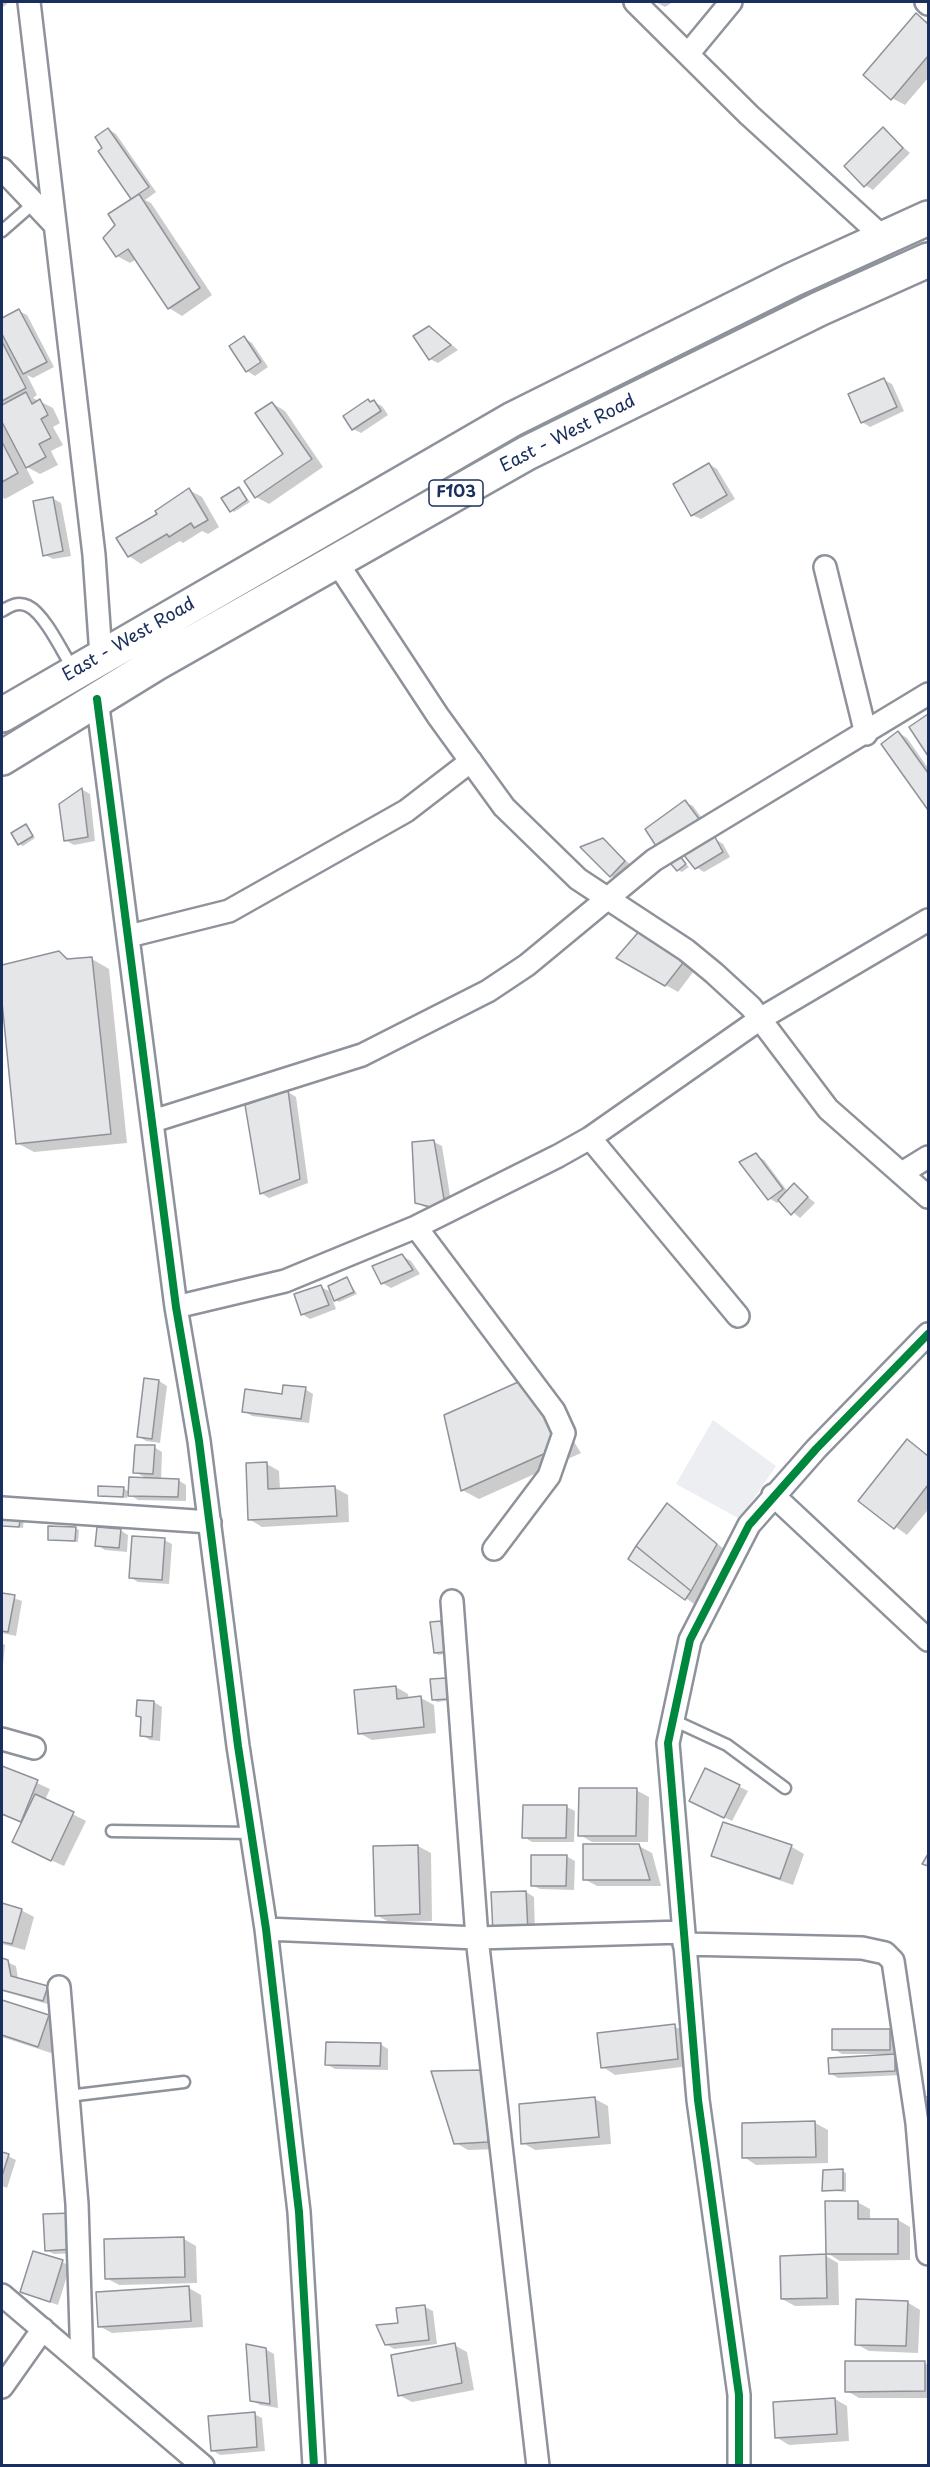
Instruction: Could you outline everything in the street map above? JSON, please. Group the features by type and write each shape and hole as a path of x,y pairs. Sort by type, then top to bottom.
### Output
{"main road":[{"name":"East - West Road","path":"2,715 513,419 792,280 928,218"},
{"name":"East - West Road","path":"2,758 97,699 527,453 819,309 928,260"}],"street":[{"path":"29,2 94,555 88,664"},
{"path":"635,2 749,115 885,239"},
{"path":"688,54 731,2"},
{"path":"2,169 55,225"},
{"path":"336,561 504,807 578,879 686,950 744,1000 828,1109 928,1197"},
{"path":"825,567 866,734"},
{"path":"153,1121 362,1055 488,992 527,965 654,860 866,734 928,694"},
{"path":"97,699 176,1307 210,1522 266,1929 299,2212 314,2466"},
{"path":"129,936 229,911 406,811 471,761"},
{"path":"176,1307 285,1281 416,1227 590,1138 760,1019 928,920"},
{"path":"590,1138 738,1316"},
{"path":"902,1173 928,1157"},
{"path":"416,1227 554,1411 564,1433 549,1476 494,1549"},
{"path":"739,2466 739,2395 698,2100 668,1743 690,1640 749,1525 773,1495 926,1342"},
{"path":"773,1495 928,1640"},
{"path":"2,1508 210,1522"},
{"path":"452,1601 477,1938 538,2466"},
{"path":"2,1739 34,1748"},
{"path":"266,1929 477,1938 683,1938 862,1948 885,1953 893,1961 917,2123 928,2254"},
{"path":"60,1987 77,2204 82,2363"},
{"path":"2,2295 203,2466"},
{"path":"2,2387 43,2329"}],"lane":[{"path":"2,231 34,203"},
{"path":"2,611 13,604 27,605 38,613 88,664"},
{"path":"673,1720 727,1745 785,1788"},
{"path":"112,1831 252,1833"},
{"path":"68,2096 184,2082"}],"shaded area":[{"path":"713,1420 776,1466 740,1519 676,1484"}],"building":[{"path":"916,13 928,24 928,56 891,100 863,75"},
{"path":"883,127 903,148 864,187 844,166"},
{"path":"108,128 149,187 131,199 98,151 102,148 95,137"},
{"path":"139,194 200,288 168,309 128,249 116,257 103,238 115,225 108,214"},
{"path":"19,309 47,362 23,374 2,334 2,318"},
{"path":"429,326 451,345 429,360 413,336"},
{"path":"244,336 261,362 246,372 229,346"},
{"path":"2,342 26,388 2,401"},
{"path":"884,378 897,407 861,423 848,394"},
{"path":"26,392 32,404 40,399 48,415 41,419 51,438 39,444 46,457 26,468 2,422 2,405"},
{"path":"368,399 370,402 374,400 381,411 352,430 343,416"},
{"path":"272,402 312,459 255,498 244,481 283,454 255,413"},
{"path":"2,442 18,473 2,482"},
{"path":"709,463 727,495 691,516 673,484"},
{"path":"239,487 247,500 230,512 221,498"},
{"path":"189,488 208,520 194,528 191,523 169,537 167,534 128,557 116,538 157,514 155,511"},
{"path":"53,497 63,551 43,556 33,501"},
{"path":"928,714 928,756 909,727"},
{"path":"898,731 928,773 928,810 881,744"},
{"path":"82,788 88,837 64,841 59,804"},
{"path":"685,800 699,819 658,849 645,829"},
{"path":"26,824 33,836 18,845 11,833"},
{"path":"715,837 723,852 695,869 683,854"},
{"path":"603,838 625,861 610,877 580,847"},
{"path":"680,856 686,864 677,871 670,863"},
{"path":"642,928 686,959 665,986 616,958"},
{"path":"59,951 67,959 92,957 111,1134 16,1144 2,1002 2,965"},
{"path":"288,1090 300,1179 260,1194 245,1105"},
{"path":"434,1140 446,1211 415,1203 412,1142"},
{"path":"756,1153 783,1189 768,1200 739,1162"},
{"path":"794,1183 808,1197 791,1215 778,1200"},
{"path":"402,1254 413,1270 381,1284 372,1266"},
{"path":"347,1277 354,1292 334,1301 328,1286"},
{"path":"321,1285 329,1305 301,1315 294,1294"},
{"path":"144,1378 159,1380 152,1439 137,1437"},
{"path":"525,1379 566,1444 461,1491 444,1415"},
{"path":"283,1385 306,1387 301,1419 242,1412 245,1389 282,1394"},
{"path":"907,1439 928,1456 928,1485 894,1529 858,1501"},
{"path":"135,1445 155,1445 153,1474 133,1473"},
{"path":"267,1462 268,1489 335,1486 337,1516 248,1520 246,1463"},
{"path":"129,1477 179,1479 178,1497 128,1496"},
{"path":"98,1486 124,1487 123,1497 98,1496"},
{"path":"667,1503 717,1544 691,1591 636,1546"},
{"path":"2,1513 21,1515 19,1527 2,1526"},
{"path":"48,1526 76,1527 75,1541 48,1540"},
{"path":"97,1527 121,1529 119,1548 95,1546"},
{"path":"132,1536 165,1538 162,1580 129,1578"},
{"path":"636,1546 691,1591 685,1600 628,1559"},
{"path":"2,1593 15,1595 8,1632 2,1631"},
{"path":"441,1621 445,1652 434,1653 430,1622"},
{"path":"447,1678 449,1699 432,1700 430,1679"},
{"path":"396,1686 397,1699 421,1696 424,1727 358,1734 354,1690"},
{"path":"137,1700 154,1701 152,1737 140,1736 141,1717 136,1716"},
{"path":"2,1766 38,1780 21,1822 2,1814"},
{"path":"705,1768 740,1785 724,1818 689,1801"},
{"path":"579,1788 637,1788 636,1836 578,1836"},
{"path":"35,1794 74,1812 51,1861 12,1842"},
{"path":"523,1805 567,1805 566,1838 522,1838"},
{"path":"723,1822 792,1845 780,1879 711,1856"},
{"path":"583,1844 639,1844 650,1880 583,1880"},
{"path":"418,1845 420,1914 375,1916 373,1846"},
{"path":"928,1854 928,1866 922,1864"},
{"path":"531,1855 567,1855 566,1886 531,1886"},
{"path":"526,1891 528,1932 493,1933 491,1892"},
{"path":"2,1903 22,1909 12,1944 2,1942"},
{"path":"2,1958 8,1960 11,1976 48,1986 43,2001 2,1990"},
{"path":"2,2000 49,2015 38,2047 2,2035"},
{"path":"675,2024 678,2059 601,2068 597,2033"},
{"path":"832,2029 890,2029 890,2050 832,2050"},
{"path":"326,2042 381,2043 380,2066 325,2065"},
{"path":"895,2054 895,2071 829,2074 828,2058"},
{"path":"485,2070 488,2142 454,2144 431,2071"},
{"path":"595,2097 599,2137 521,2144 519,2104"},
{"path":"923,2097 928,2097 928,2119 923,2119"},
{"path":"815,2121 816,2157 742,2158 742,2123"},
{"path":"2,2152 9,2154 2,2176"},
{"path":"843,2169 843,2190 822,2191 823,2170"},
{"path":"825,2201 858,2201 858,2219 898,2219 898,2254 826,2254"},
{"path":"72,2213 73,2249 45,2251 43,2214"},
{"path":"184,2237 185,2277 105,2279 104,2239"},
{"path":"33,2251 63,2260 50,2302 20,2292"},
{"path":"826,2254 827,2298 781,2299 780,2256"},
{"path":"189,2286 191,2321 98,2327 96,2292"},
{"path":"856,2299 908,2301 906,2346 855,2345"},
{"path":"425,2305 429,2340 385,2345 376,2325 398,2323 396,2308"},
{"path":"455,2343 462,2383 398,2396 391,2355"},
{"path":"246,2344 266,2348 270,2404 250,2401"},
{"path":"845,2361 925,2361 925,2391 845,2392"},
{"path":"835,2398 837,2434 775,2438 773,2402"},
{"path":"255,2412 257,2447 211,2451 208,2416"}],"cycle path":[{"path":"97,699 176,1307 199,1441 238,1746 266,1929 299,2212 314,2466"},
{"path":"739,2466 739,2395 698,2100 668,1743 690,1640 749,1525 816,1449 928,1334"}]}
